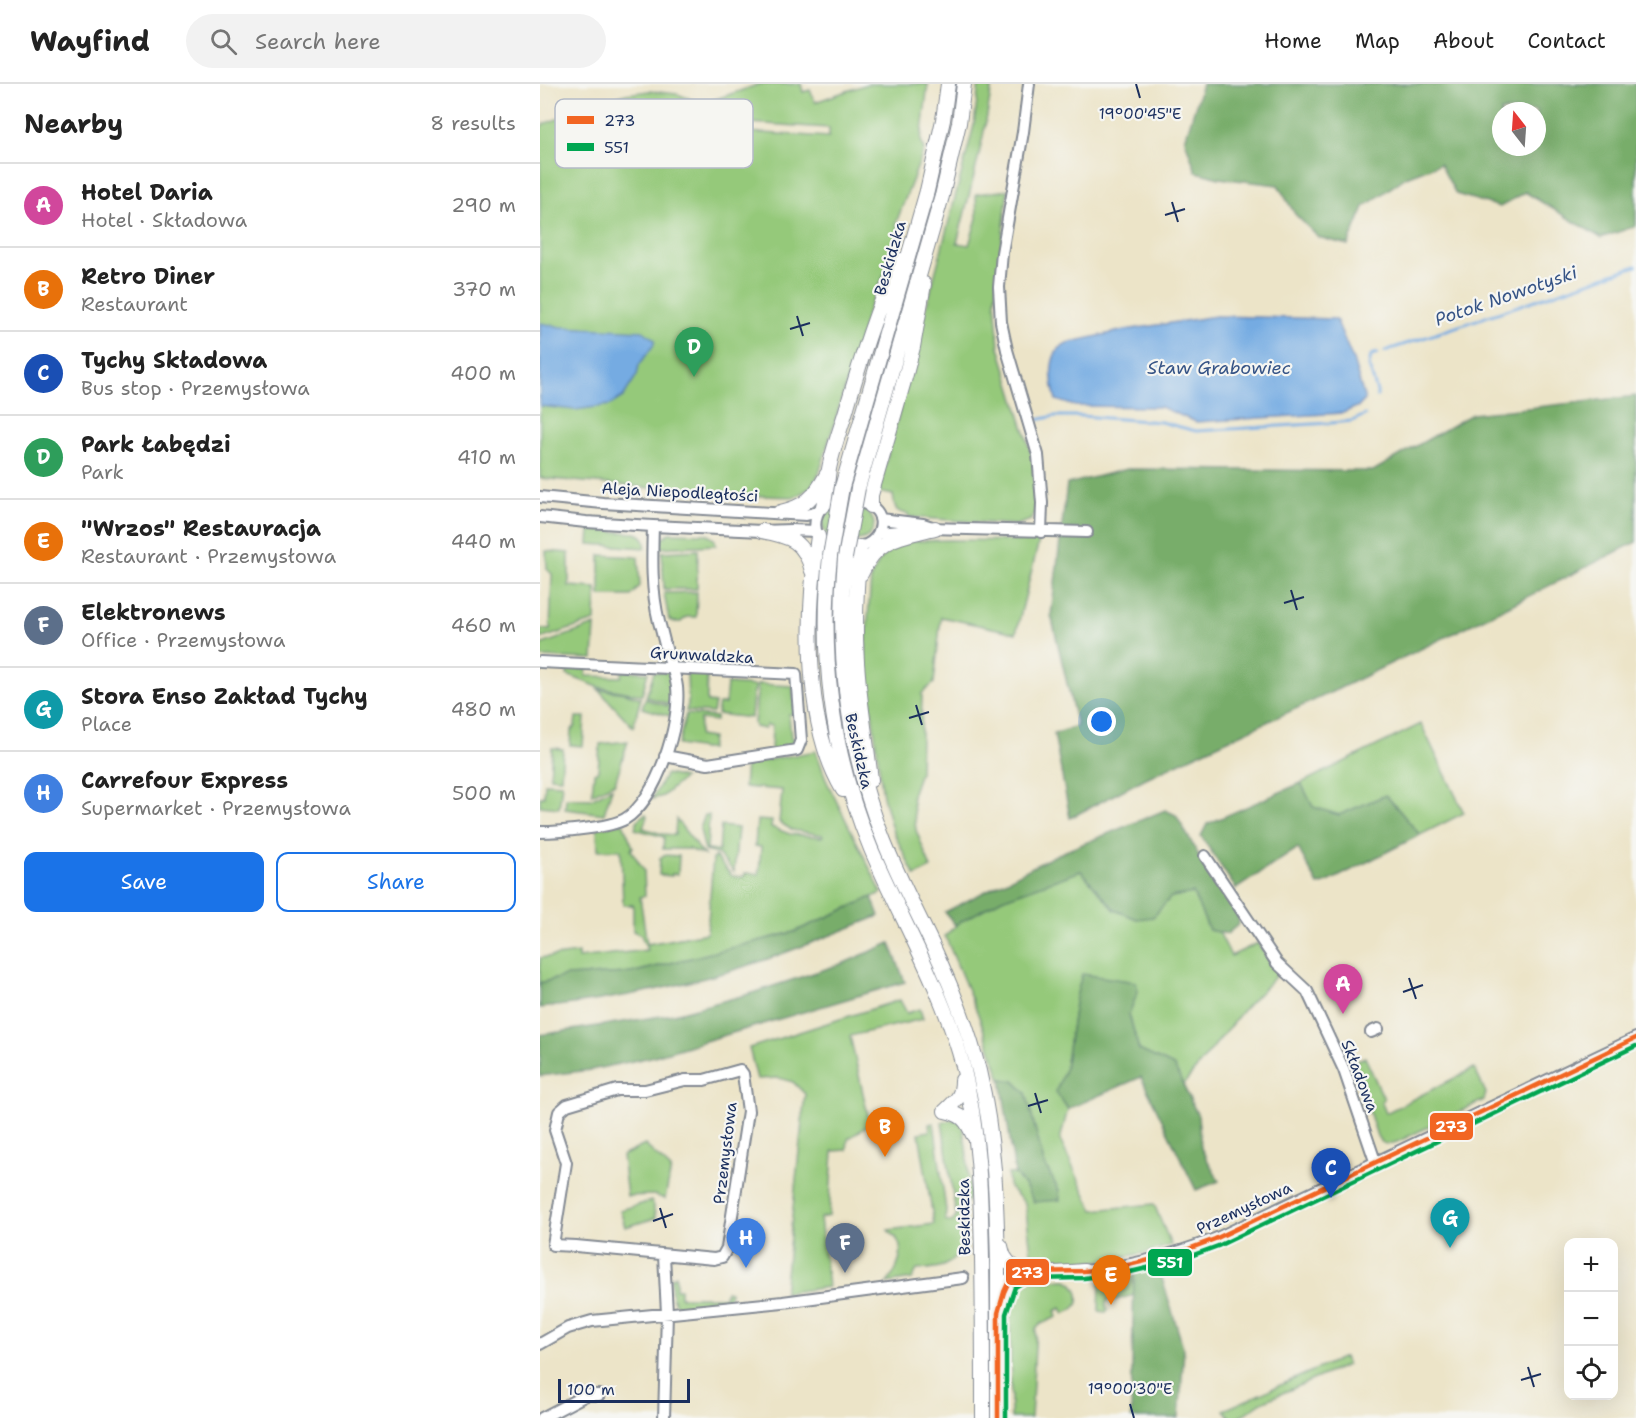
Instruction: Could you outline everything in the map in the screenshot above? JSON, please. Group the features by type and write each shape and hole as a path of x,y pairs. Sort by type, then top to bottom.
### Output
{"main road":[{"name":"Beskidzka","path":"948,84 935,159 842,487 830,556 826,620 830,690 835,726 841,758 858,815 942,1005 963,1066 977,1142 981,1190 983,1417"},
{"name":"Beskidzka","path":"964,84 951,160 858,488 848,534 841,620 845,688 856,754 874,815 953,992 968,1033 986,1103 994,1161 997,1235 998,1418"},
{"path":"821,509 826,494 829,470 862,355 880,302 916,228"},
{"path":"871,506 871,495 913,348 931,233"},
{"path":"780,512 802,506 819,488 829,470"},
{"path":"856,584 867,561 879,548 897,538 935,528"},
{"path":"762,531 784,536 796,542 806,555 812,580"},
{"path":"817,534 810,617 813,681 819,723 828,756 840,785 858,815"},
{"path":"860,547 855,613 858,677 874,815"},
{"path":"963,1066 962,1093 945,1111 958,1114 967,1122 977,1142"},
{"path":"997,1235 1006,1259 1014,1269 1027,1272 1084,1271"},
{"path":"998,1313 1009,1281 1027,1272"}],"street":[{"path":"1029,84 1002,253 999,287 1001,322 1007,350 1038,455 1042,502 1041,532"},
{"name":"Aleja Niepodległości","path":"540,497 806,515 821,509"},
{"path":"836,500 871,506 880,519 879,532 873,541 860,547 832,545 822,541 817,534 816,521 821,509 836,500"},
{"path":"615,524 612,511 619,504"},
{"path":"540,517 653,526 762,531 791,530 817,534"},
{"path":"880,519 923,524 935,528"},
{"path":"540,832 604,825 626,818 633,813 650,790 665,756 675,723 678,701 676,681 659,621 654,591 653,526"},
{"path":"879,532 935,528 1087,532"},
{"name":"Grunwaldzka","path":"540,662 796,674 801,740 797,750 708,764 665,756"},
{"name":"Składowa","path":"1205,856 1277,963 1307,991 1344,1070 1376,1164"},
{"name":"Przemysłowa","path":"1084,1271 1124,1266 1175,1254 1215,1239 1636,1038"},
{"name":"Przemysłowa","path":"740,1070 743,1074 748,1111 726,1252 721,1258 716,1259 664,1255 553,1245 566,1163 555,1130 560,1112 567,1105 617,1090 645,1090 685,1080 704,1080 740,1070"},
{"path":"540,1246 553,1245"},
{"path":"664,1255 667,1313 664,1418"},
{"path":"540,1344 582,1323 783,1302 963,1278"},
{"path":"542,1418 586,1395 599,1395"}],"green space":[{"path":"760,84 801,84 803,92 810,90 815,102 867,84 928,84 921,140 924,150 896,223 899,231 888,266 868,311 819,474 810,488 795,497 732,495 540,478 540,129 543,124 555,120 555,168 753,168 753,132 829,137 829,128 753,123 753,99 716,99"},
{"path":"979,84 992,84 981,144 957,243 969,245 977,218 976,194 1008,190 995,300 999,347 1033,459 1035,512 1031,520 1016,525 909,517 908,514 896,509 893,495 878,492 974,125"},
{"path":"1202,84 1636,84 1636,226 1601,238 1525,192 1500,207 1456,194 1440,164 1406,177 1364,207 1348,245 1318,237 1295,214 1278,185 1219,178 1196,172 1185,140"},
{"path":"649,91 677,94 691,99 612,99 626,94"},
{"path":"1636,396 1636,542 1332,692 1146,778 1070,818 1054,734 1077,726 1051,615 1067,484 1127,469 1373,471 1472,414"},
{"path":"832,508 866,511 874,523 871,533 861,540 846,540 828,535 823,528 823,516"},
{"path":"590,530 636,533 644,538 645,548 589,544"},
{"path":"669,533 707,534 715,540 716,545 658,548 661,540"},
{"path":"914,541 1039,541 1016,633 941,617 934,683 922,693 920,772 912,795 916,830 931,868 915,876 892,829 883,797 865,659 871,577 880,560 896,546"},
{"path":"698,550 697,589 664,589 662,552"},
{"path":"546,551 569,553 569,586 596,588 595,621 540,639 540,629 550,630 552,574 547,569"},
{"path":"600,555 638,557 640,586 631,596 600,596"},
{"path":"697,592 696,617 686,617 681,622 669,620 664,593"},
{"path":"595,625 593,659 540,657 540,645"},
{"path":"568,668 587,669 586,676 621,677 622,671 648,672 642,695 598,687 567,675"},
{"path":"654,672 673,673 672,705 646,697"},
{"path":"687,673 707,674 707,702 715,703 713,713 686,711 688,704"},
{"path":"727,684 756,686 751,718 717,714 719,704 725,704"},
{"path":"758,684 793,686 795,714 789,714 791,738 796,739 794,746 771,750 772,726 766,725 765,729 755,727"},
{"path":"598,689 641,698 633,727"},
{"path":"645,699 671,707 670,716 642,708"},
{"path":"686,714 716,717 716,721 700,719 699,736 712,738 710,749 678,745"},
{"path":"576,717 585,717 583,746 570,745 571,731 575,726"},
{"path":"1421,724 1464,813 1420,835 1386,795 1339,815 1313,807 1301,783"},
{"path":"628,741 615,783 592,794 594,773 598,771 600,744"},
{"path":"552,748 563,749 561,778 550,777"},
{"path":"816,751 827,782 882,893 794,932 631,973 566,976 540,983 540,958 578,953 578,958 647,950 641,935 633,931 633,905 623,905 621,850 598,850 597,828 623,823 633,847 631,850 644,870 645,896 640,897 647,944 707,933 713,859 715,856 732,876 744,877 745,873 759,874 761,847 755,846 757,820 772,821 771,827 790,834 822,837 823,835 792,830 779,822 782,790 744,787 746,764"},
{"path":"666,774 684,778 663,796 652,799"},
{"path":"545,783 562,784 559,808 540,806 540,797 544,797"},
{"path":"1301,783 1313,807 1339,815 1386,795 1420,835 1318,885 1298,848 1236,889 1201,836 1207,824"},
{"path":"612,788 604,814 565,809 566,798 591,799"},
{"path":"1165,810 1176,815 1201,859 1238,914 1239,924 1227,934 1209,930 1193,893 1171,897 1153,917 1137,919 1115,910 1081,871 1002,899 955,925 945,912 1056,855"},
{"path":"646,814 643,828 662,834 675,835 676,819 704,855 688,849 663,849 664,837 635,829 638,820"},
{"path":"705,815 709,815 707,850 719,851 721,826 738,828 734,872 718,854 705,851 700,829"},
{"path":"664,855 679,856 678,874 659,875 660,858"},
{"path":"1081,871 1115,910 1137,919 1171,897 1193,893 1209,930 1219,932 1231,956 1258,943 1278,974 1244,1009 1183,1085 1174,1066 1139,1050 1129,1014 1138,991 1076,997 1065,1069 1056,1092 1068,1109 1060,1140 1093,1210 1154,1204 1171,1245 1145,1253 1098,1261 1032,1261 1025,1203 1009,1187 1008,1174 1015,1174 1034,1202 1059,1191 1044,1163 1026,1093 1014,1081 1001,1079 978,1014 945,936 958,924 990,904"},
{"path":"872,897 879,916 759,962 651,991 540,1008 540,983 566,976 631,973 794,932"},
{"path":"890,943 905,982 651,1057 591,1070 540,1076 540,1035 674,1014 749,994 844,963"},
{"path":"1082,974 1136,982 1138,991 1129,1014 1139,1050 1174,1066 1198,1116 1201,1148 1219,1181 1196,1190 1141,1077 1068,1109 1056,1092 1065,1069 1076,997"},
{"path":"900,1000 907,1013 920,1009 923,1019 850,1036 870,1124 848,1139 847,1150 833,1151 829,1216 820,1218 828,1287 784,1293 805,1094 793,1082 779,1078 757,1079 749,1048"},
{"path":"1365,1057 1384,1099 1381,1101 1386,1113 1474,1068 1486,1093 1484,1100 1397,1142 1383,1143 1377,1136 1353,1062"},
{"path":"1001,1079 1014,1081 1026,1093 1044,1163 1059,1191 1060,1200 1034,1202 1015,1174"},
{"path":"950,1120 960,1122 967,1158 970,1198 965,1204 965,1230 962,1247 953,1260 945,1265 917,1270 912,1279 887,1283 894,1274 900,1257 900,1246 897,1239 888,1230 934,1224 919,1133 930,1131 929,1124 934,1123 946,1210 945,1220 952,1222 956,1216 942,1122"},
{"path":"645,1145 671,1169 665,1199 654,1195 627,1196 622,1156"},
{"path":"652,1201 656,1218 625,1227 620,1210"},
{"path":"1158,1265 1184,1350 1179,1418 1131,1418 1134,1271"},
{"path":"1134,1271 1134,1295 1115,1300 1109,1299 1106,1303 1108,1310 1099,1311 1100,1283 1106,1274"},
{"path":"676,1275 676,1289 680,1289 680,1297 725,1297 726,1291 730,1292 729,1301 681,1307 677,1305 672,1295 671,1278"},
{"path":"1067,1280 1071,1282 1078,1294 1076,1306 1064,1314 1061,1308 1055,1311 1057,1317 1041,1324 1036,1329 1031,1418 1011,1418 1010,1295 1020,1284 1027,1282"},
{"path":"1344,1357 1347,1365 1262,1402 1238,1418 1230,1418 1224,1410"}],"water":[{"name":"Staw Grabowiec","path":"1216,316 1336,319 1353,360 1365,400 1359,406 1343,413 1196,422 1161,407 1075,406 1056,400 1052,376 1053,360 1060,348 1067,343 1125,330"},
{"path":"540,323 561,327 643,331 655,340 623,397 610,405 575,410 540,406"}],"waterway":[{"name":"Potok Nowotyski","path":"1385,351 1636,266"},
{"path":"1377,396 1369,366 1371,355 1378,353"},
{"path":"1037,420 1055,416 1081,416 1161,422 1196,431 1331,423 1352,421 1365,415"}],"transit line":[{"name":"273","path":"998,1418 998,1313 1009,1281 1027,1272 1084,1271 1124,1266 1175,1254 1215,1239 1636,1038"},
{"name":"551","path":"1006,1418 1006,1314 1015,1287 1029,1279 1084,1278 1126,1273 1177,1261 1218,1246 1636,1046"}],"place":[{"name":"Park Łabędzi","path":"694,377"},
{"name":"Hotel Daria","path":"1343,1014"},
{"name":"Retro Diner","path":"885,1157"},
{"name":"Tychy Składowa","path":"1331,1198"},
{"name":"Stora Enso Zakład Tychy","path":"1450,1248"},
{"name":"Carrefour Express","path":"746,1268"},
{"name":"Elektronews","path":"845,1273"},
{"name":"\"Wrzos\" Restauracja","path":"1111,1305"}]}
